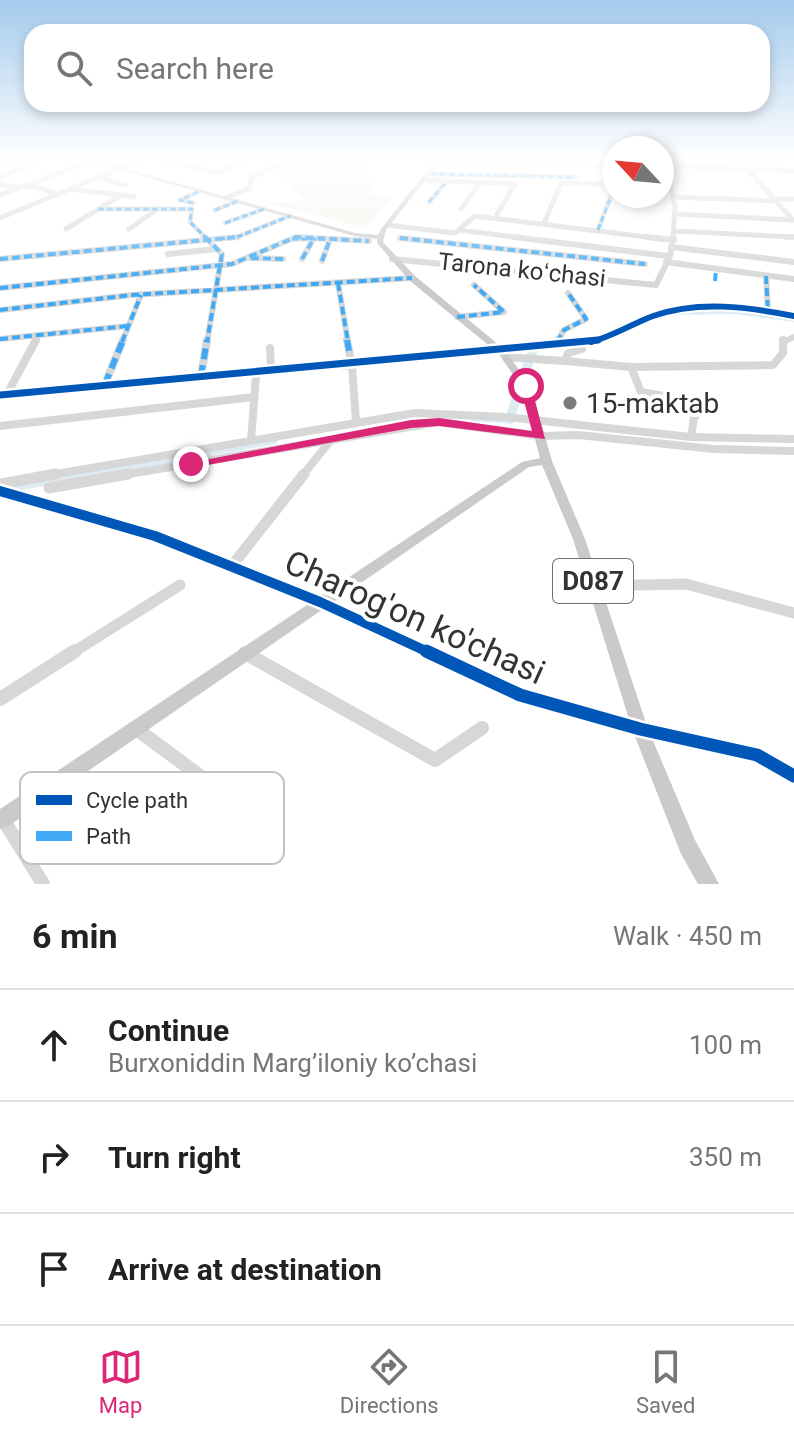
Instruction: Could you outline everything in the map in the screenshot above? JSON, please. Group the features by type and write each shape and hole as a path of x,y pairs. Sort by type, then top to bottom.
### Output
{"main road":[{"name":"D087","path":"235,200 356,235 379,236"},
{"path":"379,236 409,200"},
{"name":"D087","path":"356,235 379,236"},
{"name":"D087","path":"379,236 392,259 501,351 526,386 546,461 595,586 640,729 688,847 709,884"},
{"path":"71,772 526,464 546,461"},
{"path":"2,819 20,807"}],"street":[{"path":"0,218 42,200"},
{"path":"66,229 112,200"},
{"path":"181,200 193,203"},
{"path":"461,209 467,200"},
{"path":"497,214 505,200"},
{"path":"544,223 554,200"},
{"path":"775,200 794,220"},
{"path":"215,210 238,201"},
{"path":"129,229 159,208"},
{"path":"598,230 606,208"},
{"path":"667,259 675,231 673,208"},
{"path":"98,209 192,209 190,222 222,254 201,376"},
{"path":"225,223 264,209"},
{"path":"674,214 794,220"},
{"path":"0,259 237,237 290,216"},
{"path":"460,230 472,216 598,230 794,262"},
{"path":"0,288 221,265 296,237 330,239 452,233 460,230 794,279"},
{"path":"675,231 794,237"},
{"path":"302,259 314,238"},
{"path":"400,238 645,264"},
{"path":"322,261 330,239"},
{"path":"168,254 215,249"},
{"path":"247,257 283,259"},
{"name":"Tarona koʻchasi","path":"392,259 652,285 658,282 667,259"},
{"path":"715,281 716,269"},
{"path":"766,276 768,312"},
{"path":"0,310 141,295 412,278"},
{"path":"338,283 352,363 356,422"},
{"path":"457,317 504,312 474,285"},
{"path":"555,344 564,330 586,319 568,293"},
{"path":"105,384 141,295"},
{"path":"3,394 589,342 673,309 723,307 768,312 794,319"},
{"path":"565,361 570,351 596,346 681,313 731,313 794,319"},
{"path":"0,339 128,326"},
{"path":"3,394 38,335"},
{"path":"501,351 523,358 631,367 773,365 783,353 783,339 794,337"},
{"path":"270,348 271,369"},
{"path":"242,376 352,363"},
{"path":"631,367 641,392 704,403 694,418 691,437"},
{"path":"251,441 256,375"},
{"path":"0,426 254,397"},
{"path":"0,484 415,413 537,420 691,437 794,439"},
{"path":"49,488 439,422 540,436 566,435 714,449 794,451"},
{"path":"375,431 376,443"},
{"path":"231,567 331,440"},
{"name":"Charog'on ko'chasi","path":"0,491 155,536 320,602 520,695 640,729 757,755 794,776"},
{"path":"0,499 17,495"},
{"path":"595,586 686,584 794,613"},
{"path":"0,699 180,585"},
{"path":"245,653 435,760 482,728"},
{"path":"135,728 195,772"},
{"path":"2,819 20,848"},
{"path":"30,864 43,884"}],"shaded area":[{"path":"302,200 392,200 364,227 272,204"}],"waterway":[{"path":"674,312 735,311 794,319"},
{"path":"476,419 509,422 535,344 542,344"},
{"path":"0,490 272,441"}],"marked path":[{"path":"181,200 193,203"},
{"path":"215,210 238,201"},
{"path":"598,230 606,208"},
{"path":"98,209 192,209 190,222 222,254 201,376"},
{"path":"225,223 264,209"},
{"path":"0,259 237,237 290,216"},
{"path":"0,288 232,264 296,237 369,241"},
{"path":"302,259 314,238"},
{"path":"400,238 645,264"},
{"path":"322,261 330,239"},
{"path":"251,258 283,259"},
{"path":"715,281 716,269"},
{"path":"766,276 768,312"},
{"path":"0,310 132,295 412,278"},
{"path":"338,283 351,361"},
{"path":"457,317 504,312 474,285"},
{"path":"555,344 564,330 586,319 568,293"},
{"path":"105,384 141,295"},
{"path":"0,339 128,326"}],"cycle path":[{"path":"0,395 487,347 584,343 653,316 687,308 741,308 794,316"},
{"path":"0,491 155,536 320,602 520,695 640,729 757,755 794,776"}],"place":[{"name":"15-maktab","path":"570,403"}],"route":[{"path":"191,464 411,424 439,422 540,436 526,386"}]}
